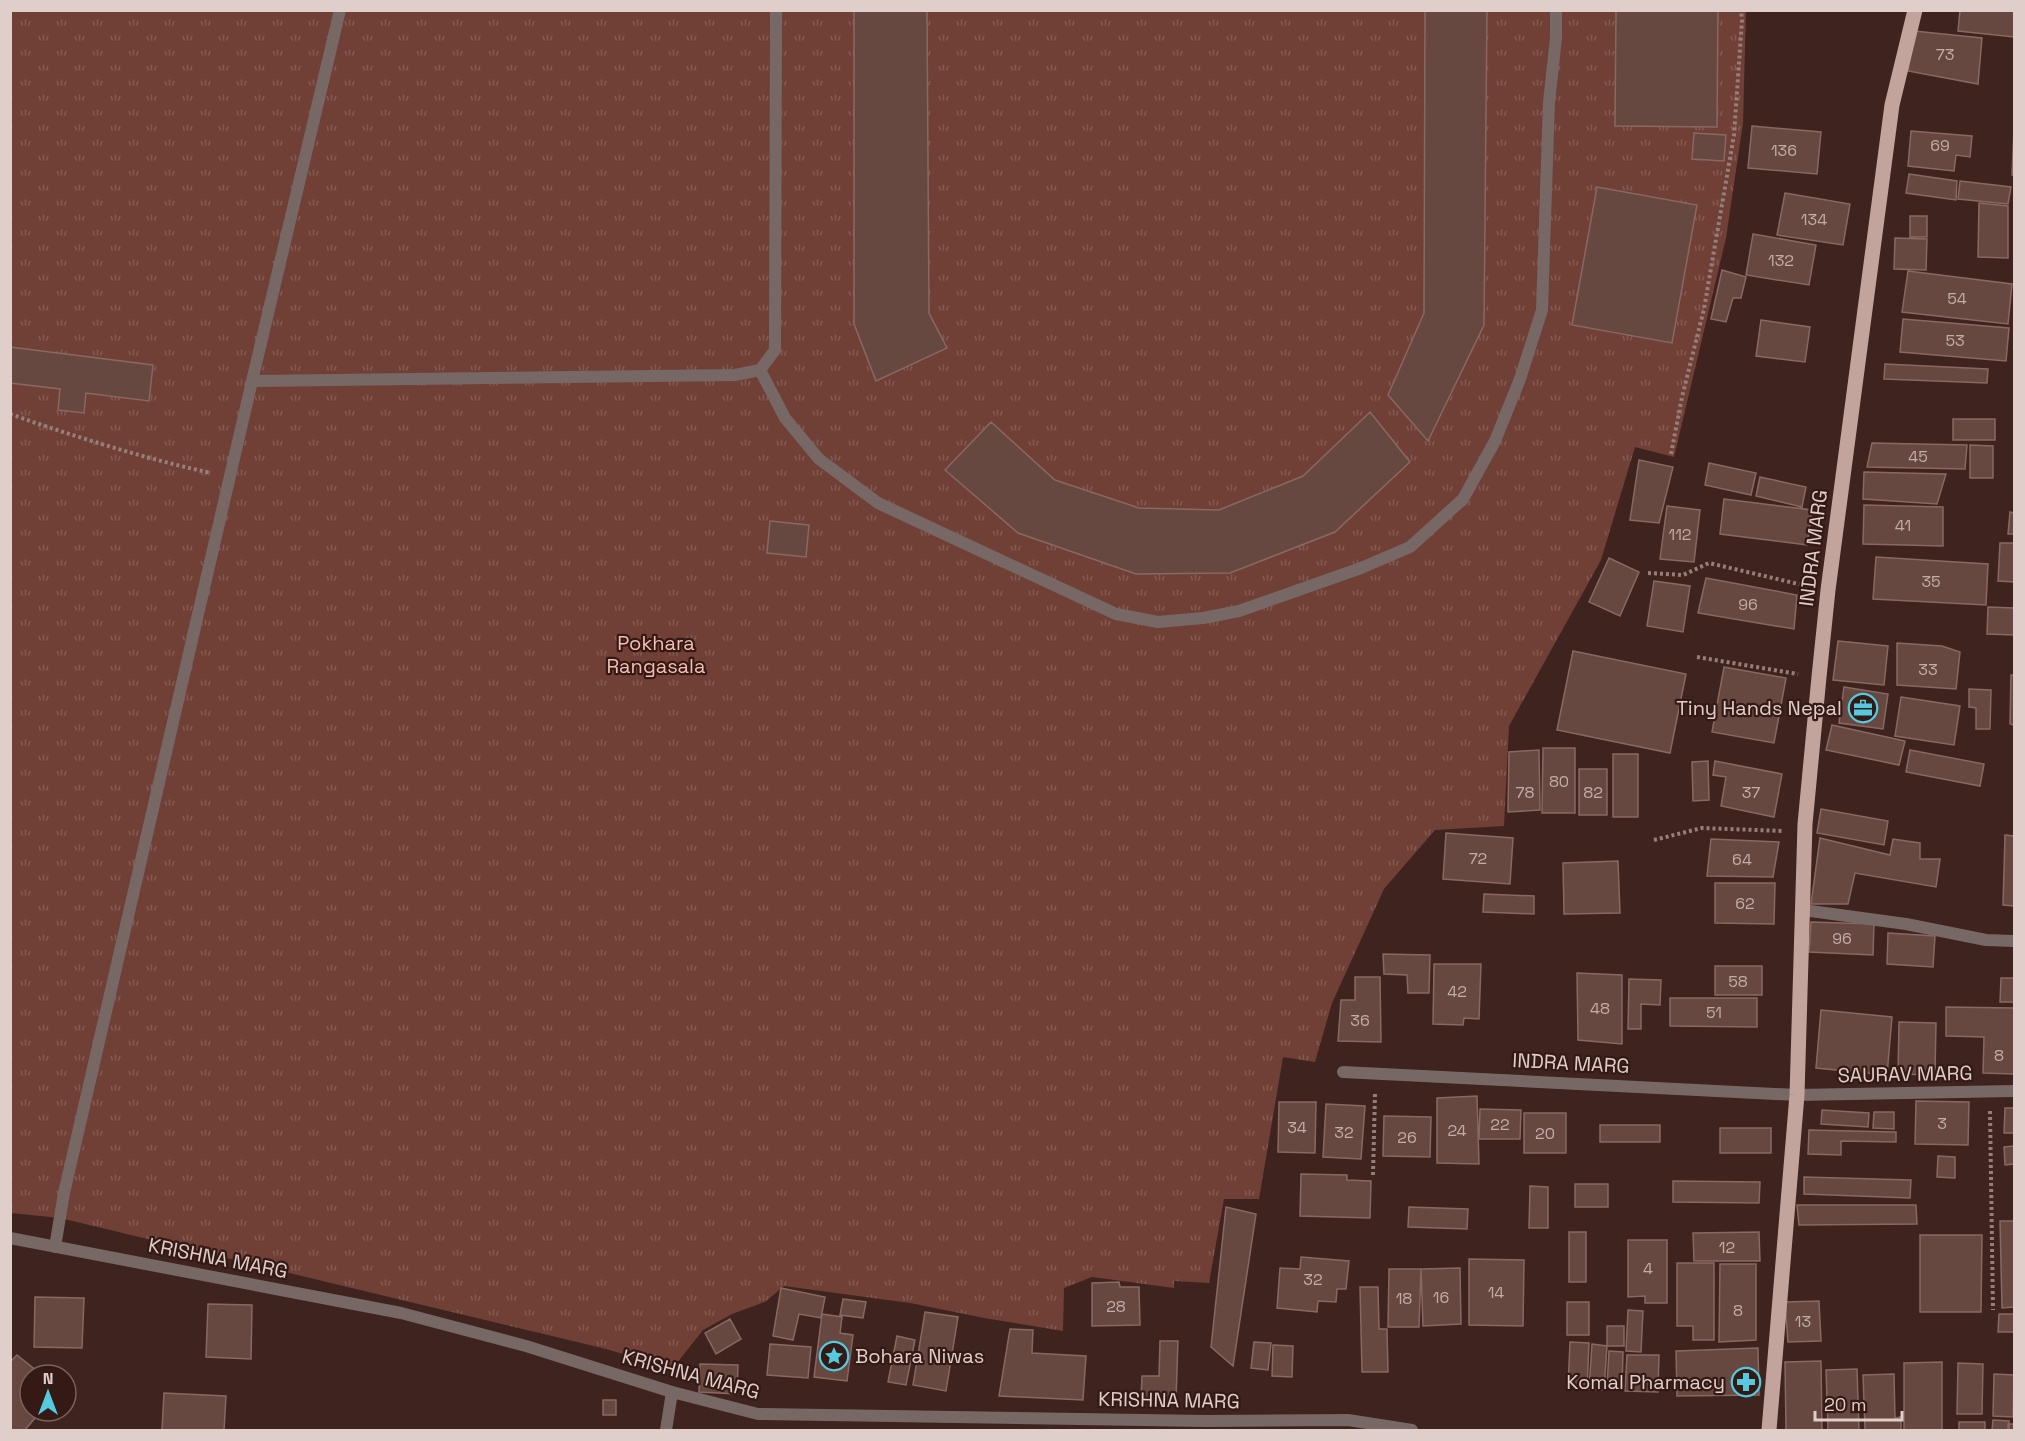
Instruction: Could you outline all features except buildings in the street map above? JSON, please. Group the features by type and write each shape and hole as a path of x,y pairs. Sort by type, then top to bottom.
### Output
{"main road":[{"name":"INDRA MARG","path":"1769,1431 1797,1095 1805,832 1819,677 1828,590 1892,105 1915,10"}],"street":[{"path":"55,1247 64,1192 229,477 340,10"},
{"path":"252,381 735,375 760,370 776,350 776,10"},
{"path":"760,370 785,418 819,459 878,503 1116,614 1158,622 1203,618 1239,611 1361,568 1410,547 1463,499 1495,441 1520,379 1542,310 1549,113 1556,38 1556,10"},
{"path":"1803,910 1906,924 1986,940 2014,941"},
{"name":"INDRA MARG","path":"1343,1072 1797,1095"},
{"name":"SAURAV MARG","path":"1797,1095 2014,1091"},
{"name":"KRISHNA MARG","path":"10,1238 400,1313 526,1346 672,1392 758,1414 1348,1420 1412,1431"},
{"path":"666,1431 672,1392"}],"path":[{"path":"1671,454 1682,397 1704,309 1734,135 1741,10"},
{"path":"10,414 166,463 229,477"},
{"path":"1648,573 1683,575 1709,563 1828,590"},
{"path":"1697,657 1819,677"},
{"path":"1654,840 1702,828 1805,832"},
{"path":"1372,1175 1376,1074"},
{"path":"1990,1092 1993,1310"}],"green space":[{"name":"Pokhara Rangasala","path":"11,11 1746,11 1743,123 1726,238 1674,457 1635,447 1601,560 1509,726 1504,826 1435,830 1384,889 1332,1003 1315,1062 1283,1057 1259,1199 1224,1199 1209,1283 1174,1281 1174,1288 1092,1277 1064,1288 1063,1331 910,1303 784,1286 765,1302 732,1314 703,1330 673,1368 602,1348 60,1218 11,1213"}],"place":[{"name":"Tiny Hands Nepal","path":"1863,708"},
{"name":"Bohara Niwas","path":"834,1356"},
{"name":"Komal Pharmacy","path":"1746,1382"}]}
